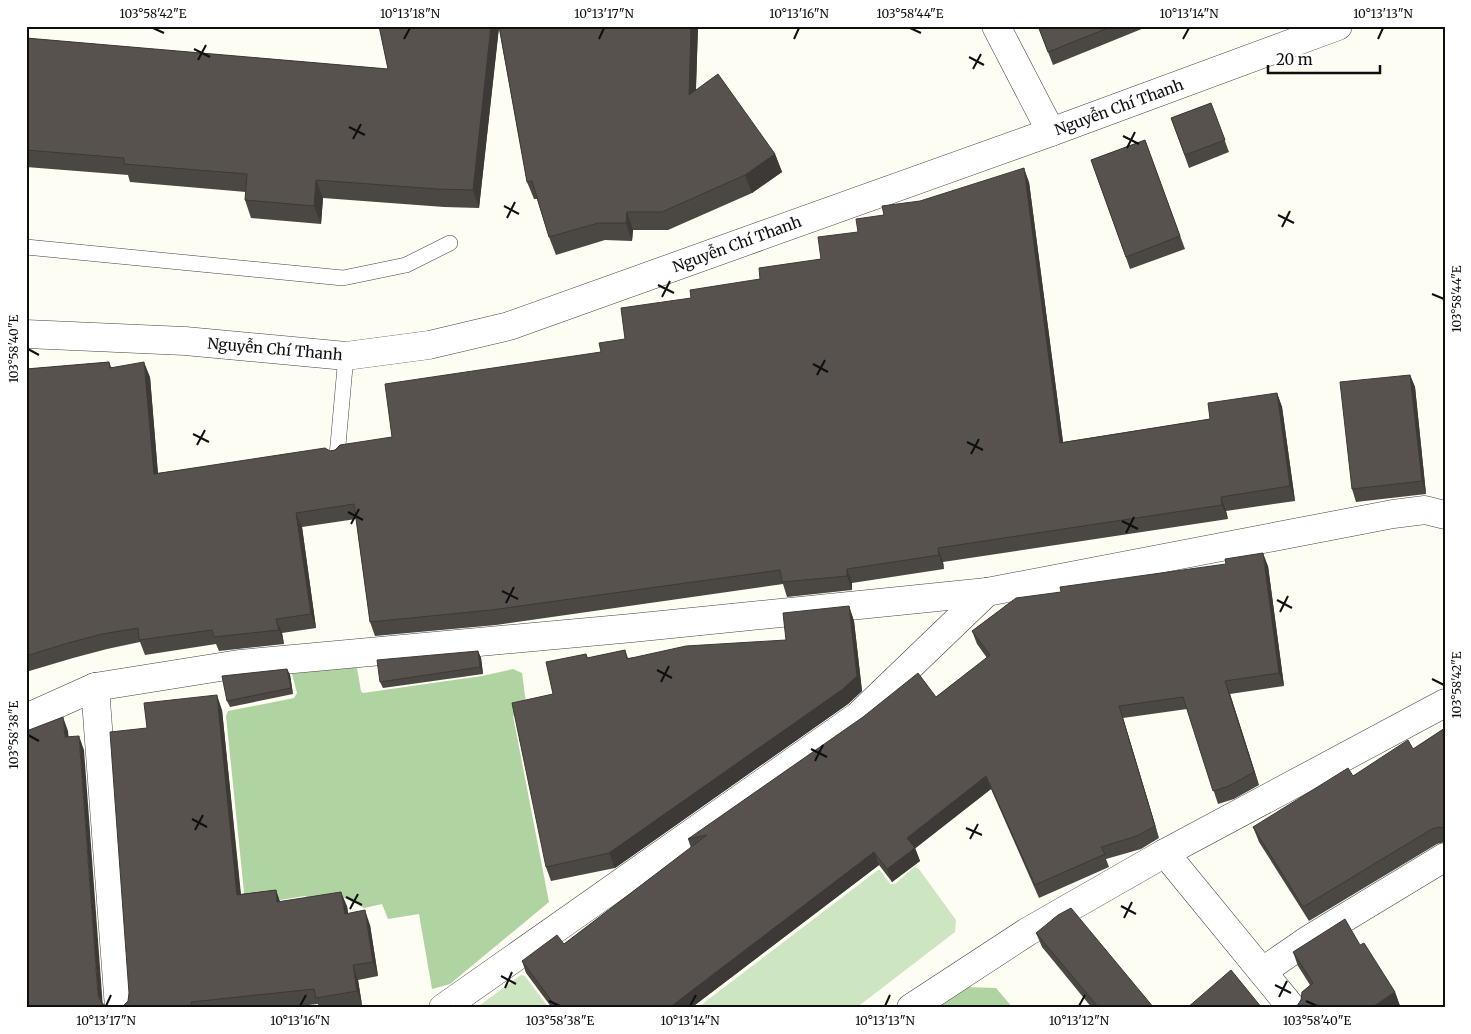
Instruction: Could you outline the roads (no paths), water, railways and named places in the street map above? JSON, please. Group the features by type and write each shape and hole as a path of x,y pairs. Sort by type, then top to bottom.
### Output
{"street":[{"path":"996,26 1051,132"},
{"name":"Nguyễn Chí Thanh","path":"26,334 185,341 346,356 428,345 509,326 1051,132 1338,26"},
{"path":"26,718 95,687 239,664 632,628 987,592 1393,514 1425,510 1445,515"},
{"path":"442,1008 858,716 987,592"},
{"path":"95,687 119,1008"},
{"path":"911,1008 1027,932 1165,853 1445,703"},
{"path":"1165,853 1292,1008"},
{"path":"1263,971 1308,940 1445,857"}],"lane":[{"path":"26,247 343,278 406,265 450,243"},
{"path":"337,456 346,356"}]}
